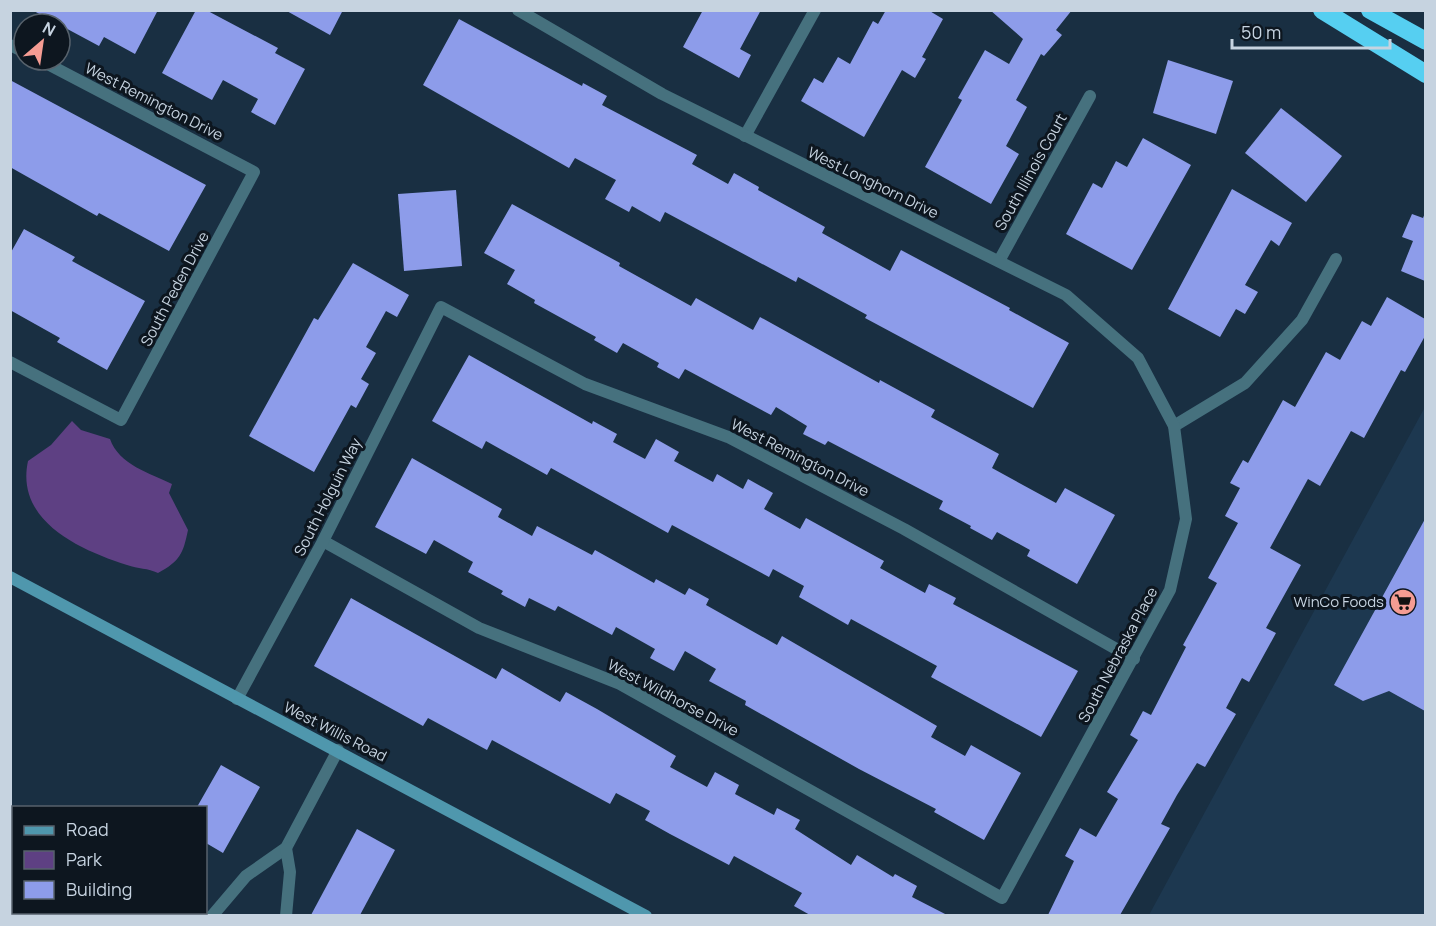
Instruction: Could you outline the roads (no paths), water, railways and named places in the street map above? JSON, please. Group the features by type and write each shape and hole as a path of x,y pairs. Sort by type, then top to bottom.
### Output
{"highway":[{"path":"1322,10 1425,74"},
{"path":"1370,10 1425,41"}],"street":[{"name":"West Longhorn Drive","path":"518,10 662,94 1066,295 1137,358 1174,426"},
{"path":"745,136 815,10"},
{"name":"West Remington Drive","path":"63,72 254,172"},
{"name":"South Illinois Court","path":"999,261 1090,96"},
{"name":"South Peden Drive","path":"10,362 122,420 254,172"},
{"path":"1174,426 1245,383 1302,320 1336,259"},
{"name":"West Remington Drive","path":"441,307 585,384 728,437 904,529 1134,659"},
{"name":"South Holguin Way","path":"237,699 323,541 441,307"},
{"name":"South Nebraska Place","path":"1002,898 1170,590 1186,519 1174,426"},
{"name":"West Wildhorse Drive","path":"323,541 479,628 620,684 1002,898"},
{"name":"West Willis Road","path":"10,577 646,915"},
{"path":"212,915 246,876 286,848 338,750"},
{"path":"286,848 290,872 286,915"}],"place":[{"name":"WinCo Foods","path":"1403,602"}]}
